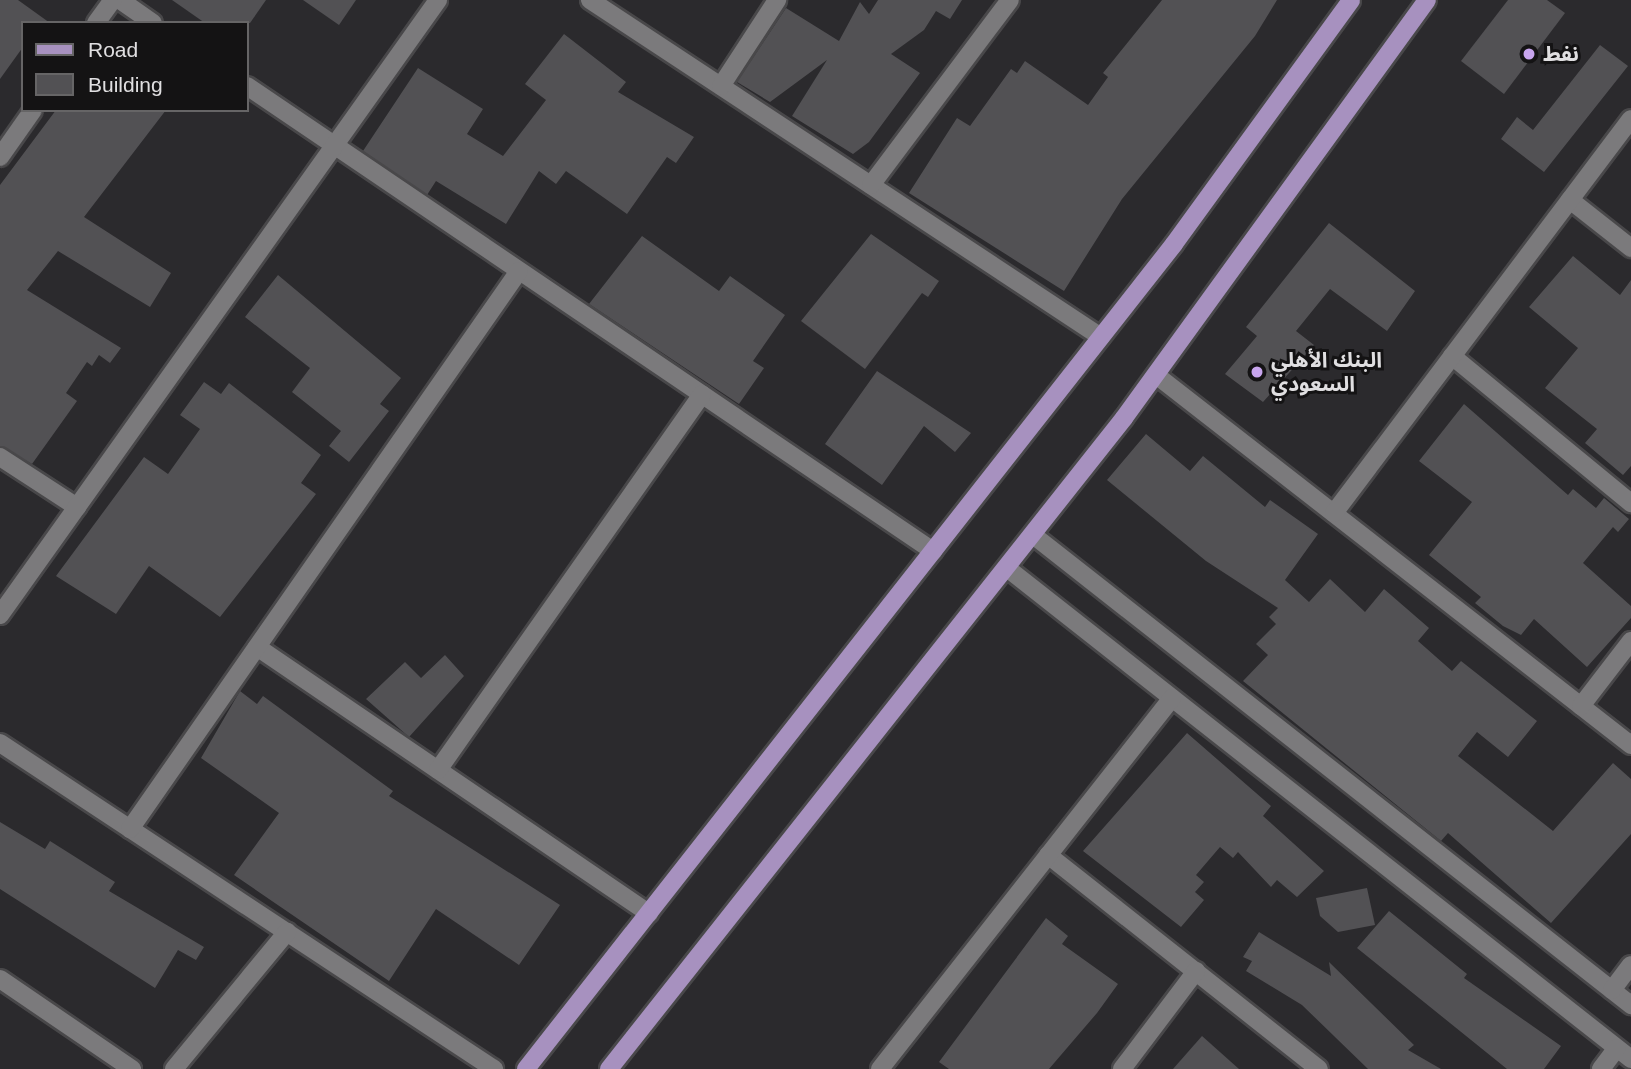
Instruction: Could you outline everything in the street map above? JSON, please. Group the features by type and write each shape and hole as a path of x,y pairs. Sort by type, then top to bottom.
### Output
{"main road":[{"path":"526,1069 1101,337 1351,0"},
{"path":"609,1069 1007,568 1156,375 1427,0"}],"street":[{"path":"97,21 113,0"},
{"path":"120,0 150,21"},
{"path":"0,615 438,0"},
{"path":"590,0 1101,337"},
{"path":"720,86 777,0"},
{"path":"871,185 1010,0"},
{"path":"248,87 933,551"},
{"path":"0,157 32,112"},
{"path":"1334,513 1631,119"},
{"path":"1570,200 1631,248"},
{"path":"130,829 519,271"},
{"path":"1452,356 1631,503"},
{"path":"1156,375 1631,745"},
{"path":"438,770 702,395"},
{"path":"0,457 77,507"},
{"path":"1033,535 1631,1005"},
{"path":"1007,568 1624,1054 1601,1069"},
{"path":"1581,706 1631,641"},
{"path":"257,647 649,914"},
{"path":"880,1069 1172,698"},
{"path":"0,743 494,1069"},
{"path":"1048,855 1319,1069"},
{"path":"174,1069 287,932"},
{"path":"1612,989 1631,965"},
{"path":"1122,1069 1196,971"},
{"path":"0,979 132,1069"}],"building":[{"path":"0,0 18,0 47,21 21,21 21,50 0,79"},
{"path":"172,0 266,0 250,23 202,21"},
{"path":"303,0 356,0 339,25"},
{"path":"878,0 962,0 950,19 936,11 924,30 891,54 920,73 869,142 853,154 792,116 827,60 770,102 737,82 786,8 839,41 860,2 869,14"},
{"path":"1162,0 1277,0 1255,36 1122,199 1064,291 909,193 957,118 970,126 1011,69 1017,73 1025,61 1088,105 1108,77 1103,73"},
{"path":"1508,0 1547,0 1565,13 1504,94 1461,61"},
{"path":"564,34 626,82 618,92 694,137 676,163 667,157 627,214 566,171 556,184 539,171 506,224 436,181 427,195 363,151 418,68 483,109 467,134 503,156 546,100 525,84"},
{"path":"1600,45 1628,66 1544,172 1501,139 1517,117 1533,130"},
{"path":"55,112 164,112 84,217 171,273 150,307 58,251 27,290 121,348 110,363 99,355 92,366 87,362 66,393 77,401 32,464 0,446 0,185"},
{"path":"1329,223 1415,291 1387,331 1330,289 1296,331 1314,345 1263,402 1225,374 1257,336 1246,327"},
{"path":"871,234 939,281 928,297 922,293 865,369 801,321"},
{"path":"642,236 719,291 730,276 785,315 753,361 764,368 739,404 589,304"},
{"path":"1573,256 1620,295 1631,280 1631,466 1623,475 1585,443 1597,429 1545,388 1578,348 1529,307"},
{"path":"278,275 401,378 380,404 389,411 349,462 329,446 341,431 292,392 310,368 245,317"},
{"path":"877,371 971,433 955,452 924,426 882,485 825,444"},
{"path":"204,382 221,394 229,383 321,455 301,483 316,494 220,617 149,566 116,614 56,576 144,457 168,474 200,429 180,415"},
{"path":"1464,404 1568,495 1573,489 1596,508 1604,498 1629,519 1618,532 1613,527 1583,563 1631,606 1631,618 1587,667 1534,619 1521,635 1503,626 1475,603 1481,597 1429,555 1472,502 1419,461"},
{"path":"1146,434 1190,471 1203,456 1265,507 1270,500 1318,534 1285,580 1309,602 1330,579 1365,612 1384,589 1429,628 1418,641 1452,671 1461,661 1537,721 1508,757 1477,732 1458,756 1553,831 1613,763 1631,779 1631,834 1551,923 1448,833 1441,841 1243,681 1268,655 1256,644 1276,624 1269,617 1278,608 1206,561 1107,480"},
{"path":"445,655 464,676 409,737 366,699 405,662 421,678"},
{"path":"240,691 257,704 263,696 393,791 389,796 560,905 519,965 436,909 389,981 234,875 279,813 201,758"},
{"path":"1187,733 1271,806 1263,816 1324,871 1297,897 1277,880 1271,887 1238,852 1233,858 1220,847 1196,875 1204,882 1195,892 1204,900 1181,927 1083,851"},
{"path":"0,822 45,849 50,841 115,882 109,891 204,947 196,960 178,950 155,988 0,889"},
{"path":"1367,888 1375,925 1338,932 1320,916 1316,898"},
{"path":"1389,911 1467,974 1464,978 1561,1046 1544,1069 1507,1069 1357,948"},
{"path":"1046,918 1068,936 1062,944 1118,984 1049,1069 949,1069 939,1062"},
{"path":"1259,932 1331,976 1329,962 1414,1045 1408,1050 1441,1069 1368,1069 1302,1005 1246,971 1252,961 1243,957"},
{"path":"1202,1036 1239,1069 1173,1069"}],"place":[{"name":"نفط","path":"1529,54"},
{"name":"البنك الأهلي السعودي","path":"1257,372"}]}
